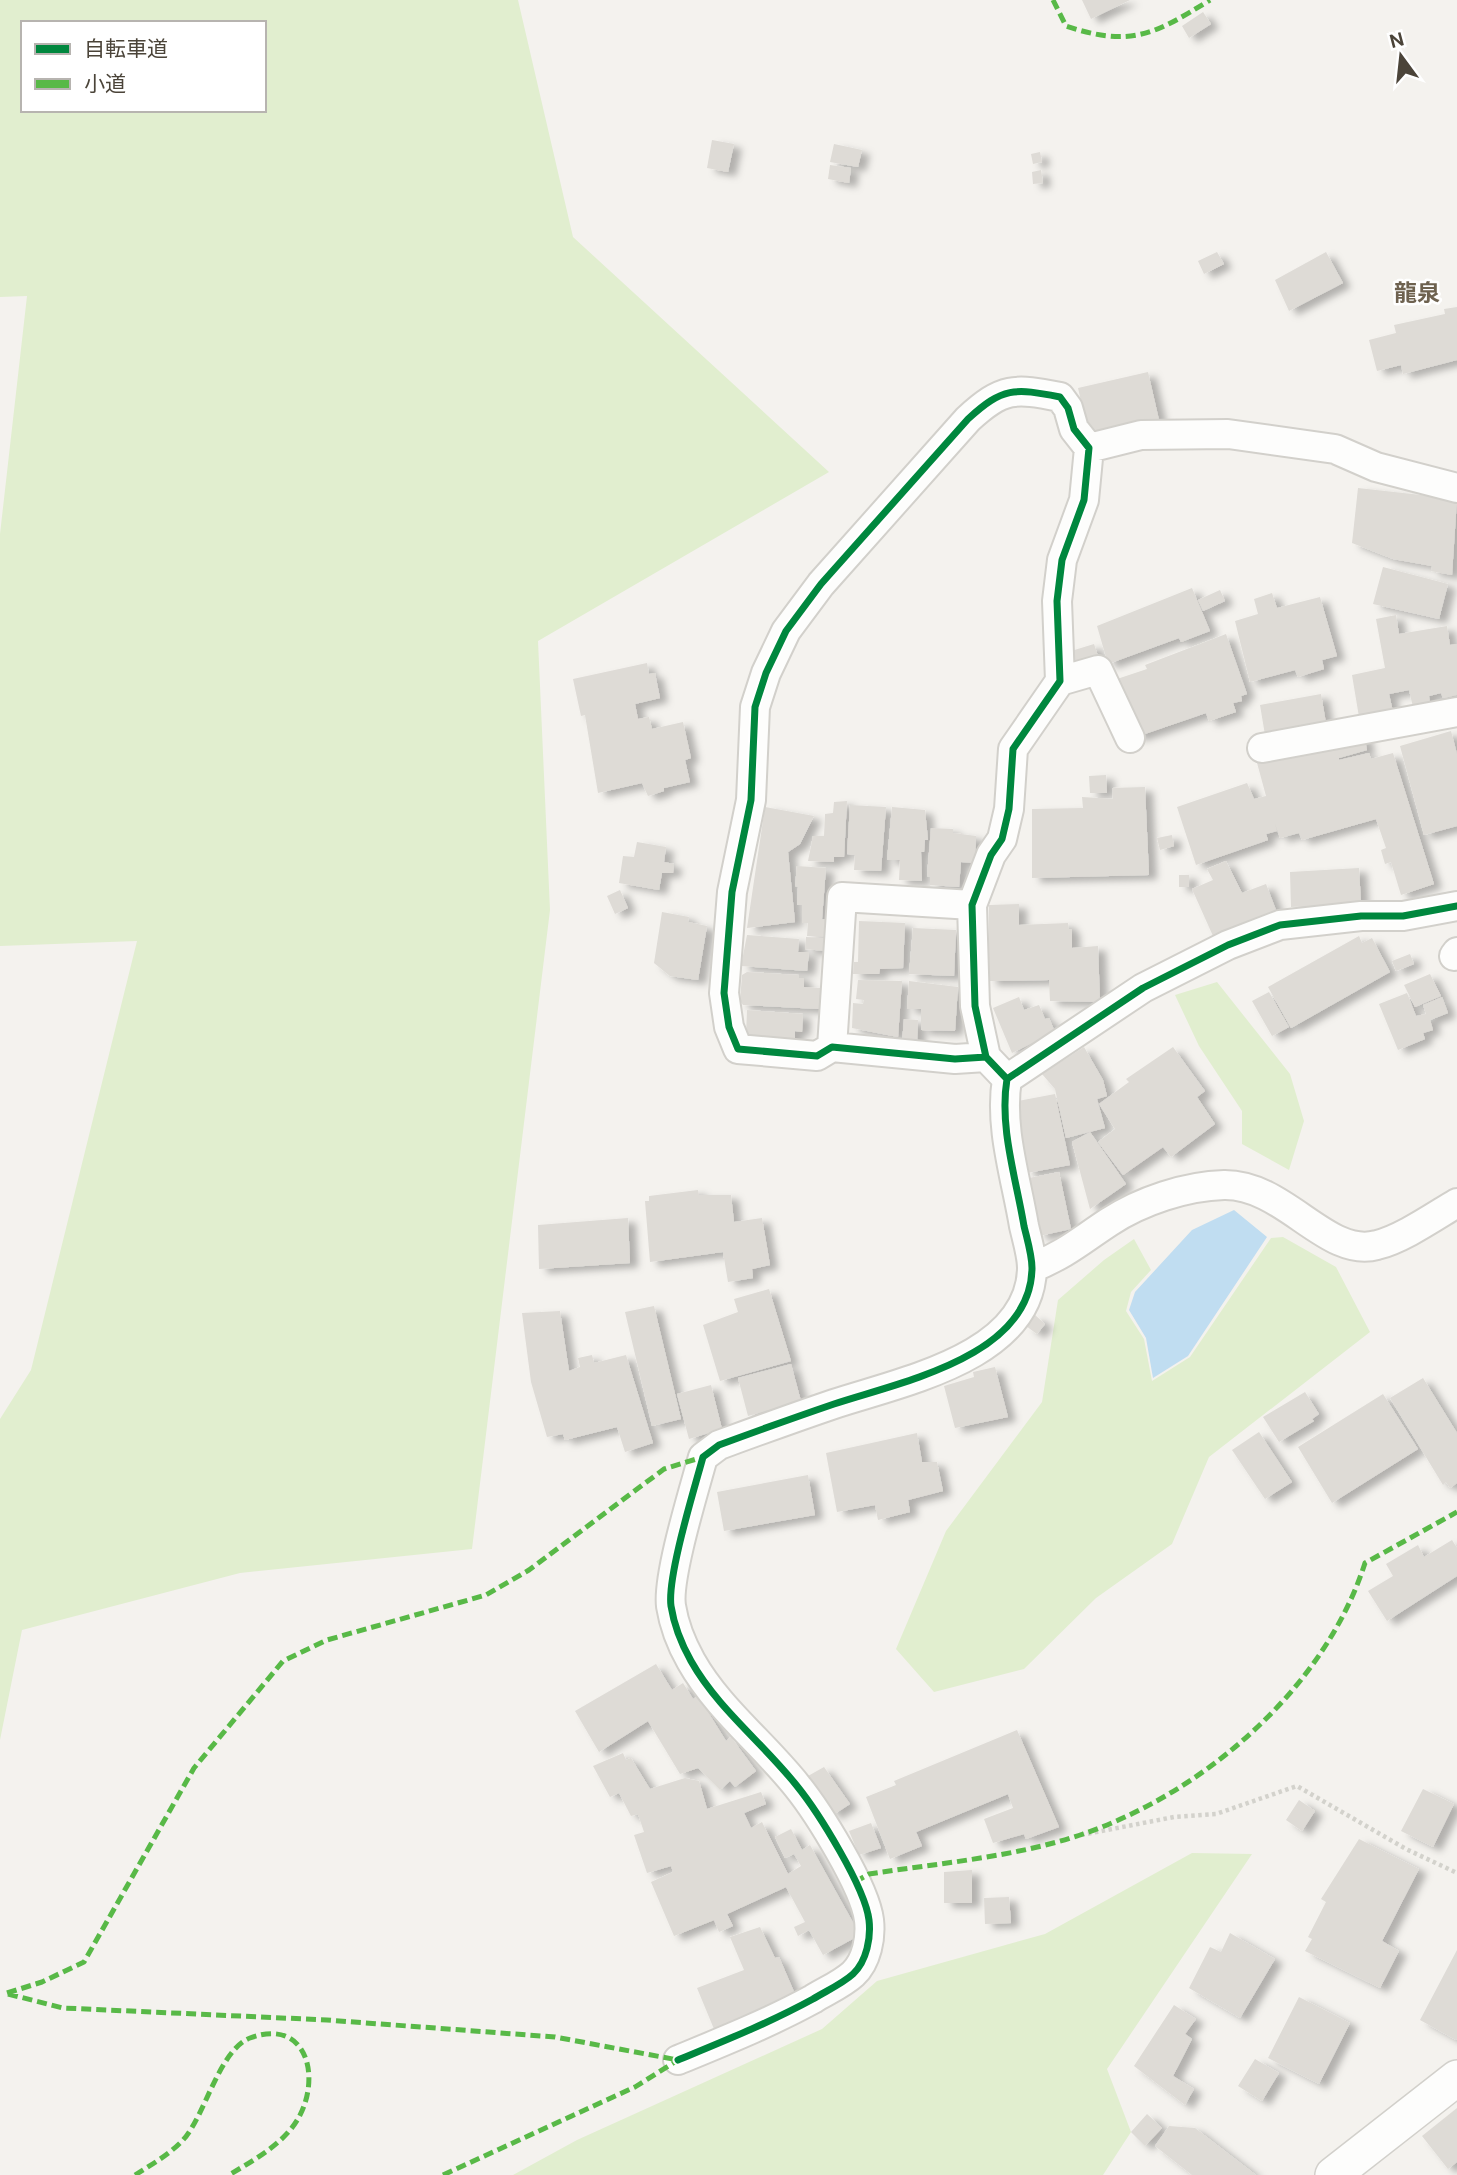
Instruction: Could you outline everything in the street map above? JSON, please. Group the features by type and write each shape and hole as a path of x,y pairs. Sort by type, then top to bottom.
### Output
{"street":[{"path":"678,2060 772,2021 831,1989 854,1973 865,1957 869,1937 869,1919 860,1890 815,1812 797,1786 734,1718 692,1662 680,1637 671,1605 673,1577 703,1457 719,1445 921,1376 971,1353 992,1341 1017,1317 1027,1295 1032,1268 1004,1120 1007,1079 986,1057 975,1006 972,905 991,855 1002,839 1009,809 1013,749 1060,681 1058,601 1061,574 1084,500 1089,448 1074,429 1068,408 1060,397 1009,392 993,397 968,419 821,584 786,631 766,673 755,707 751,800 732,892 724,993 729,1027 738,1049 817,1056 832,1047 955,1059 986,1057"},
{"path":"1089,448 1141,435 1228,435 1335,449 1376,467 1457,488"},
{"path":"1060,681 1098,670 1130,738"},
{"path":"1262,747 1457,712"},
{"path":"832,1047 842,897 972,905"},
{"path":"1007,1079 1143,988 1228,945 1280,925 1360,916 1403,916 1457,906"},
{"path":"1032,1268 1065,1255 1111,1221 1169,1194 1224,1185 1254,1188 1276,1198 1339,1242 1354,1247 1378,1245 1457,1203"},
{"path":"1333,2175 1457,2078"}],"path":[{"path":"1082,1835 1174,1817 1216,1814 1297,1786 1406,1849 1457,1873"}],"green space":[{"path":"0,0 518,0 573,237 829,472 538,641 550,910 472,1549 240,1573 22,1630 0,1740 0,1419 31,1370 137,941 0,946 0,534 27,296 0,297"},
{"path":"1217,982 1290,1074 1304,1121 1289,1170 1242,1144 1242,1111 1199,1046 1175,995"},
{"path":"1283,1237 1336,1267 1370,1332 1209,1457 1172,1544 1096,1598 1024,1669 934,1692 896,1649 946,1531 1042,1402 1058,1300 1104,1260 1134,1239 1151,1270 1131,1292 1126,1311 1144,1339 1152,1381 1190,1357 1271,1238"},
{"path":"1192,1853 1252,1854 1107,2069 1131,2132 1103,2175 513,2175 577,2140 822,2029 877,1981 1045,1934"}],"water":[{"path":"1234,1210 1267,1237 1188,1356 1153,1378 1146,1338 1129,1310 1135,1292 1192,1230"}],"building":[{"path":"1082,0 1130,0 1091,19"},
{"path":"1203,12 1211,24 1189,38 1182,26"},
{"path":"712,140 734,144 728,172 707,168"},
{"path":"834,144 862,150 858,167 830,162"},
{"path":"1040,152 1042,162 1033,164 1031,154"},
{"path":"830,165 851,168 849,183 828,179"},
{"path":"1041,170 1043,183 1033,184 1032,172"},
{"path":"1217,252 1224,264 1204,274 1198,261"},
{"path":"1326,252 1343,283 1289,311 1275,280"},
{"path":"1457,307 1457,360 1403,374 1401,365 1377,371 1369,340 1396,333 1394,325 1445,314 1444,309"},
{"path":"1148,372 1159,420 1089,436 1078,388"},
{"path":"1358,488 1457,499 1452,575 1431,571 1432,566 1393,559 1352,543"},
{"path":"1383,567 1448,584 1439,619 1373,604"},
{"path":"1192,588 1210,631 1181,642 1179,638 1108,664 1097,626"},
{"path":"1220,590 1225,601 1203,611 1198,600"},
{"path":"1272,593 1277,608 1320,597 1337,656 1322,660 1324,669 1298,677 1295,670 1250,682 1235,621 1258,614 1254,599"},
{"path":"1396,615 1399,634 1447,626 1450,645 1457,644 1457,695 1443,698 1441,693 1429,696 1430,703 1413,707 1409,690 1389,694 1394,716 1360,723 1352,675 1385,668 1376,619"},
{"path":"1226,634 1247,694 1241,696 1242,701 1233,703 1236,712 1209,721 1206,713 1136,737 1114,680 1147,669 1145,665"},
{"path":"1094,644 1099,659 1072,666 1068,652"},
{"path":"647,663 649,674 655,673 660,698 635,704 638,719 649,717 652,729 683,722 691,758 685,760 690,782 664,788 664,791 648,796 642,783 598,793 585,715 581,716 573,679"},
{"path":"1321,694 1327,729 1266,741 1260,705"},
{"path":"1451,731 1457,754 1457,826 1424,835 1400,746"},
{"path":"1364,735 1367,750 1339,760 1369,753 1371,759 1393,753 1434,884 1401,895 1391,862 1385,864 1381,850 1386,848 1376,819 1302,840 1299,833 1280,838 1275,824 1277,831 1266,834 1268,840 1196,865 1177,807 1247,783 1254,799 1266,796 1256,759"},
{"path":"1106,775 1107,793 1090,793 1089,776"},
{"path":"1145,787 1149,875 1032,878 1032,809 1083,808 1082,797 1113,799 1112,788"},
{"path":"847,801 844,857 834,857 834,862 808,861 813,836 824,836 825,814 833,813 834,802"},
{"path":"850,805 886,807 881,871 854,870 855,855 847,854"},
{"path":"765,807 814,816 800,844 788,852 795,922 747,928"},
{"path":"892,807 925,810 928,840 925,840 924,852 921,852 922,881 899,880 900,860 887,860"},
{"path":"931,828 953,829 953,833 976,836 975,863 961,862 959,887 930,885 930,877 927,876"},
{"path":"1172,835 1174,846 1160,850 1157,838"},
{"path":"637,842 666,847 664,862 674,864 673,873 662,873 659,890 619,883 623,856 634,857"},
{"path":"1226,861 1242,893 1266,884 1276,910 1213,936 1192,889 1213,880 1207,869"},
{"path":"797,866 826,868 822,919 828,920 827,937 807,936 808,923 802,923 802,905 797,905"},
{"path":"1359,868 1361,903 1291,907 1290,872"},
{"path":"1179,875 1189,875 1189,887 1179,887"},
{"path":"620,890 628,908 615,914 607,896"},
{"path":"1019,904 1019,925 1068,923 1069,929 1072,929 1072,948 1098,946 1100,1002 1050,1001 1049,980 989,981 989,905"},
{"path":"662,912 689,917 688,922 707,926 698,980 670,976 654,963"},
{"path":"859,921 905,923 903,968 880,969 879,974 853,974 854,962 858,962"},
{"path":"913,928 956,930 954,976 909,974"},
{"path":"747,935 799,939 798,952 809,952 807,971 741,966"},
{"path":"1359,936 1362,943 1372,938 1390,972 1291,1028 1268,987"},
{"path":"806,937 826,938 826,951 805,949"},
{"path":"1410,954 1414,964 1396,971 1392,961"},
{"path":"747,972 799,975 799,978 804,978 804,987 820,988 819,1009 743,1005 740,1001 742,975"},
{"path":"1430,974 1441,996 1415,1007 1404,985"},
{"path":"858,980 902,981 898,1037 852,1028 853,1003 863,1004 864,1000 856,999"},
{"path":"909,981 958,987 955,1031 921,1030 921,1009 907,1009"},
{"path":"1269,992 1289,1027 1272,1036 1252,1001"},
{"path":"1407,993 1416,1016 1426,1014 1423,1005 1442,997 1448,1013 1430,1020 1433,1030 1423,1033 1425,1039 1398,1050 1379,1004"},
{"path":"1019,997 1024,1010 1039,1005 1055,1032 1012,1053 993,1008"},
{"path":"747,1010 803,1014 802,1032 795,1031 795,1046 754,1044 754,1036 746,1036"},
{"path":"904,1019 918,1020 917,1043 902,1042"},
{"path":"1084,1047 1103,1080 1107,1096 1097,1099 1105,1128 1066,1138 1055,1089 1042,1074"},
{"path":"1173,1047 1205,1091 1197,1097 1215,1124 1171,1157 1163,1147 1123,1175 1098,1142 1115,1129 1099,1104 1129,1082 1126,1079"},
{"path":"1055,1094 1070,1165 1027,1173 1016,1107 1018,1101"},
{"path":"1090,1132 1126,1184 1090,1209 1072,1142"},
{"path":"1059,1172 1071,1229 1039,1236 1029,1178"},
{"path":"698,1190 699,1195 731,1195 734,1222 762,1218 770,1265 752,1269 753,1278 728,1282 723,1252 650,1262 645,1201 649,1201 649,1196"},
{"path":"628,1218 630,1263 539,1269 538,1225"},
{"path":"769,1289 791,1361 720,1381 703,1325 738,1312 734,1299"},
{"path":"654,1306 681,1419 652,1426 625,1312"},
{"path":"560,1311 569,1371 580,1367 578,1358 592,1355 594,1363 626,1355 653,1443 625,1452 617,1427 565,1440 563,1434 547,1437 531,1382 522,1313"},
{"path":"1035,1315 1045,1324 1037,1334 1026,1326"},
{"path":"791,1364 801,1401 748,1416 738,1378"},
{"path":"995,1367 1008,1417 955,1428 944,1386 974,1377 973,1372"},
{"path":"1423,1378 1457,1433 1457,1483 1450,1488 1446,1482 1443,1485 1390,1398"},
{"path":"711,1385 722,1429 689,1439 677,1394"},
{"path":"1305,1392 1319,1414 1312,1419 1314,1421 1279,1442 1263,1417"},
{"path":"1383,1394 1418,1449 1332,1503 1298,1447"},
{"path":"1259,1432 1292,1482 1265,1499 1232,1450"},
{"path":"917,1433 922,1462 937,1462 943,1491 908,1500 910,1512 878,1520 875,1505 837,1512 826,1453"},
{"path":"808,1475 815,1515 724,1531 717,1492"},
{"path":"1452,1540 1457,1548 1457,1576 1387,1621 1368,1591 1393,1576 1386,1564 1418,1545 1424,1557"},
{"path":"656,1664 672,1690 683,1683 693,1699 698,1696 726,1741 731,1737 756,1771 735,1787 730,1781 720,1790 698,1768 680,1774 648,1721 599,1752 575,1711"},
{"path":"1017,1730 1059,1827 1026,1839 1024,1834 993,1843 984,1819 1013,1808 1008,1794 916,1832 922,1846 890,1859 866,1797 896,1785 894,1781"},
{"path":"623,1753 626,1760 631,1758 650,1789 685,1778 699,1781 707,1809 761,1792 766,1804 744,1813 751,1828 762,1822 788,1874 801,1866 794,1854 785,1858 775,1837 791,1829 802,1850 810,1845 860,1935 823,1955 809,1930 798,1936 794,1927 805,1922 786,1887 727,1914 733,1926 719,1932 714,1920 674,1936 651,1882 673,1872 671,1866 647,1873 634,1835 644,1832 638,1814 631,1816 619,1793 610,1797 593,1766"},
{"path":"824,1767 850,1804 833,1815 808,1776"},
{"path":"1423,1789 1454,1804 1433,1847 1401,1831"},
{"path":"1299,1800 1315,1811 1302,1831 1286,1820"},
{"path":"871,1823 881,1848 859,1855 849,1831"},
{"path":"1359,1839 1419,1869 1382,1941 1399,1951 1380,1988 1305,1951 1312,1939 1308,1937 1326,1902 1321,1899"},
{"path":"972,1870 972,1903 944,1903 944,1872"},
{"path":"1009,1897 1011,1923 985,1924 984,1898"},
{"path":"760,1927 775,1958 779,1957 795,1994 714,2029 697,1988 744,1970 730,1937"},
{"path":"1230,1933 1275,1959 1240,2018 1189,1988 1210,1947 1221,1952"},
{"path":"1457,1950 1457,2038 1456,2040 1420,2020"},
{"path":"1299,1997 1350,2023 1319,2084 1268,2058"},
{"path":"1174,2005 1196,2019 1185,2034 1192,2039 1173,2076 1194,2089 1185,2105 1134,2066"},
{"path":"1255,2059 1279,2073 1262,2101 1238,2086"},
{"path":"1457,2108 1457,2162 1448,2169 1422,2136"},
{"path":"1147,2114 1162,2128 1145,2146 1131,2132"},
{"path":"1169,2126 1195,2128 1256,2175 1192,2175 1155,2146"}],"marked path":[{"path":"1053,0 1066,26 1108,36 1142,34 1157,29 1210,0"},
{"path":"7,1993 42,1982 84,1962 194,1768 283,1661 327,1640 486,1595 529,1570 664,1469 703,1457"},
{"path":"855,1882 869,1874 978,1858 1057,1842 1129,1815 1173,1792 1215,1763 1255,1730 1290,1693 1321,1652 1346,1609 1365,1563 1457,1512"},
{"path":"8,1994 63,2008 327,2020 555,2037 678,2060"},
{"path":"135,2175 166,2155 183,2140 221,2069 239,2045 250,2038 269,2034 285,2036 296,2043 304,2055 309,2085 306,2101 286,2135 229,2175"},
{"path":"443,2175 635,2087 678,2060"}],"cycle path":[{"path":"986,1057 955,1059 832,1047 817,1056 738,1049 729,1027 724,993 732,892 751,800 755,707 766,673 786,631 821,584 968,419 1000,396 1031,392 1060,397 1068,408 1074,429 1089,448 1084,500 1062,560 1057,601 1060,681 1013,749 1009,809 1002,839 991,855 972,905 975,1006 986,1057 1007,1079"},
{"path":"678,2060 780,2016 844,1981 862,1962 869,1934 866,1906 859,1889 817,1813 770,1755 714,1695 688,1655 676,1628 671,1606 673,1575 703,1457 719,1445 925,1375 986,1344 1010,1324 1026,1298 1032,1268 1007,1134 1007,1079 1143,988 1228,945 1280,925 1361,916 1403,916 1457,906"}],"district":[{"name":"龍泉","path":"1417,293"}]}
